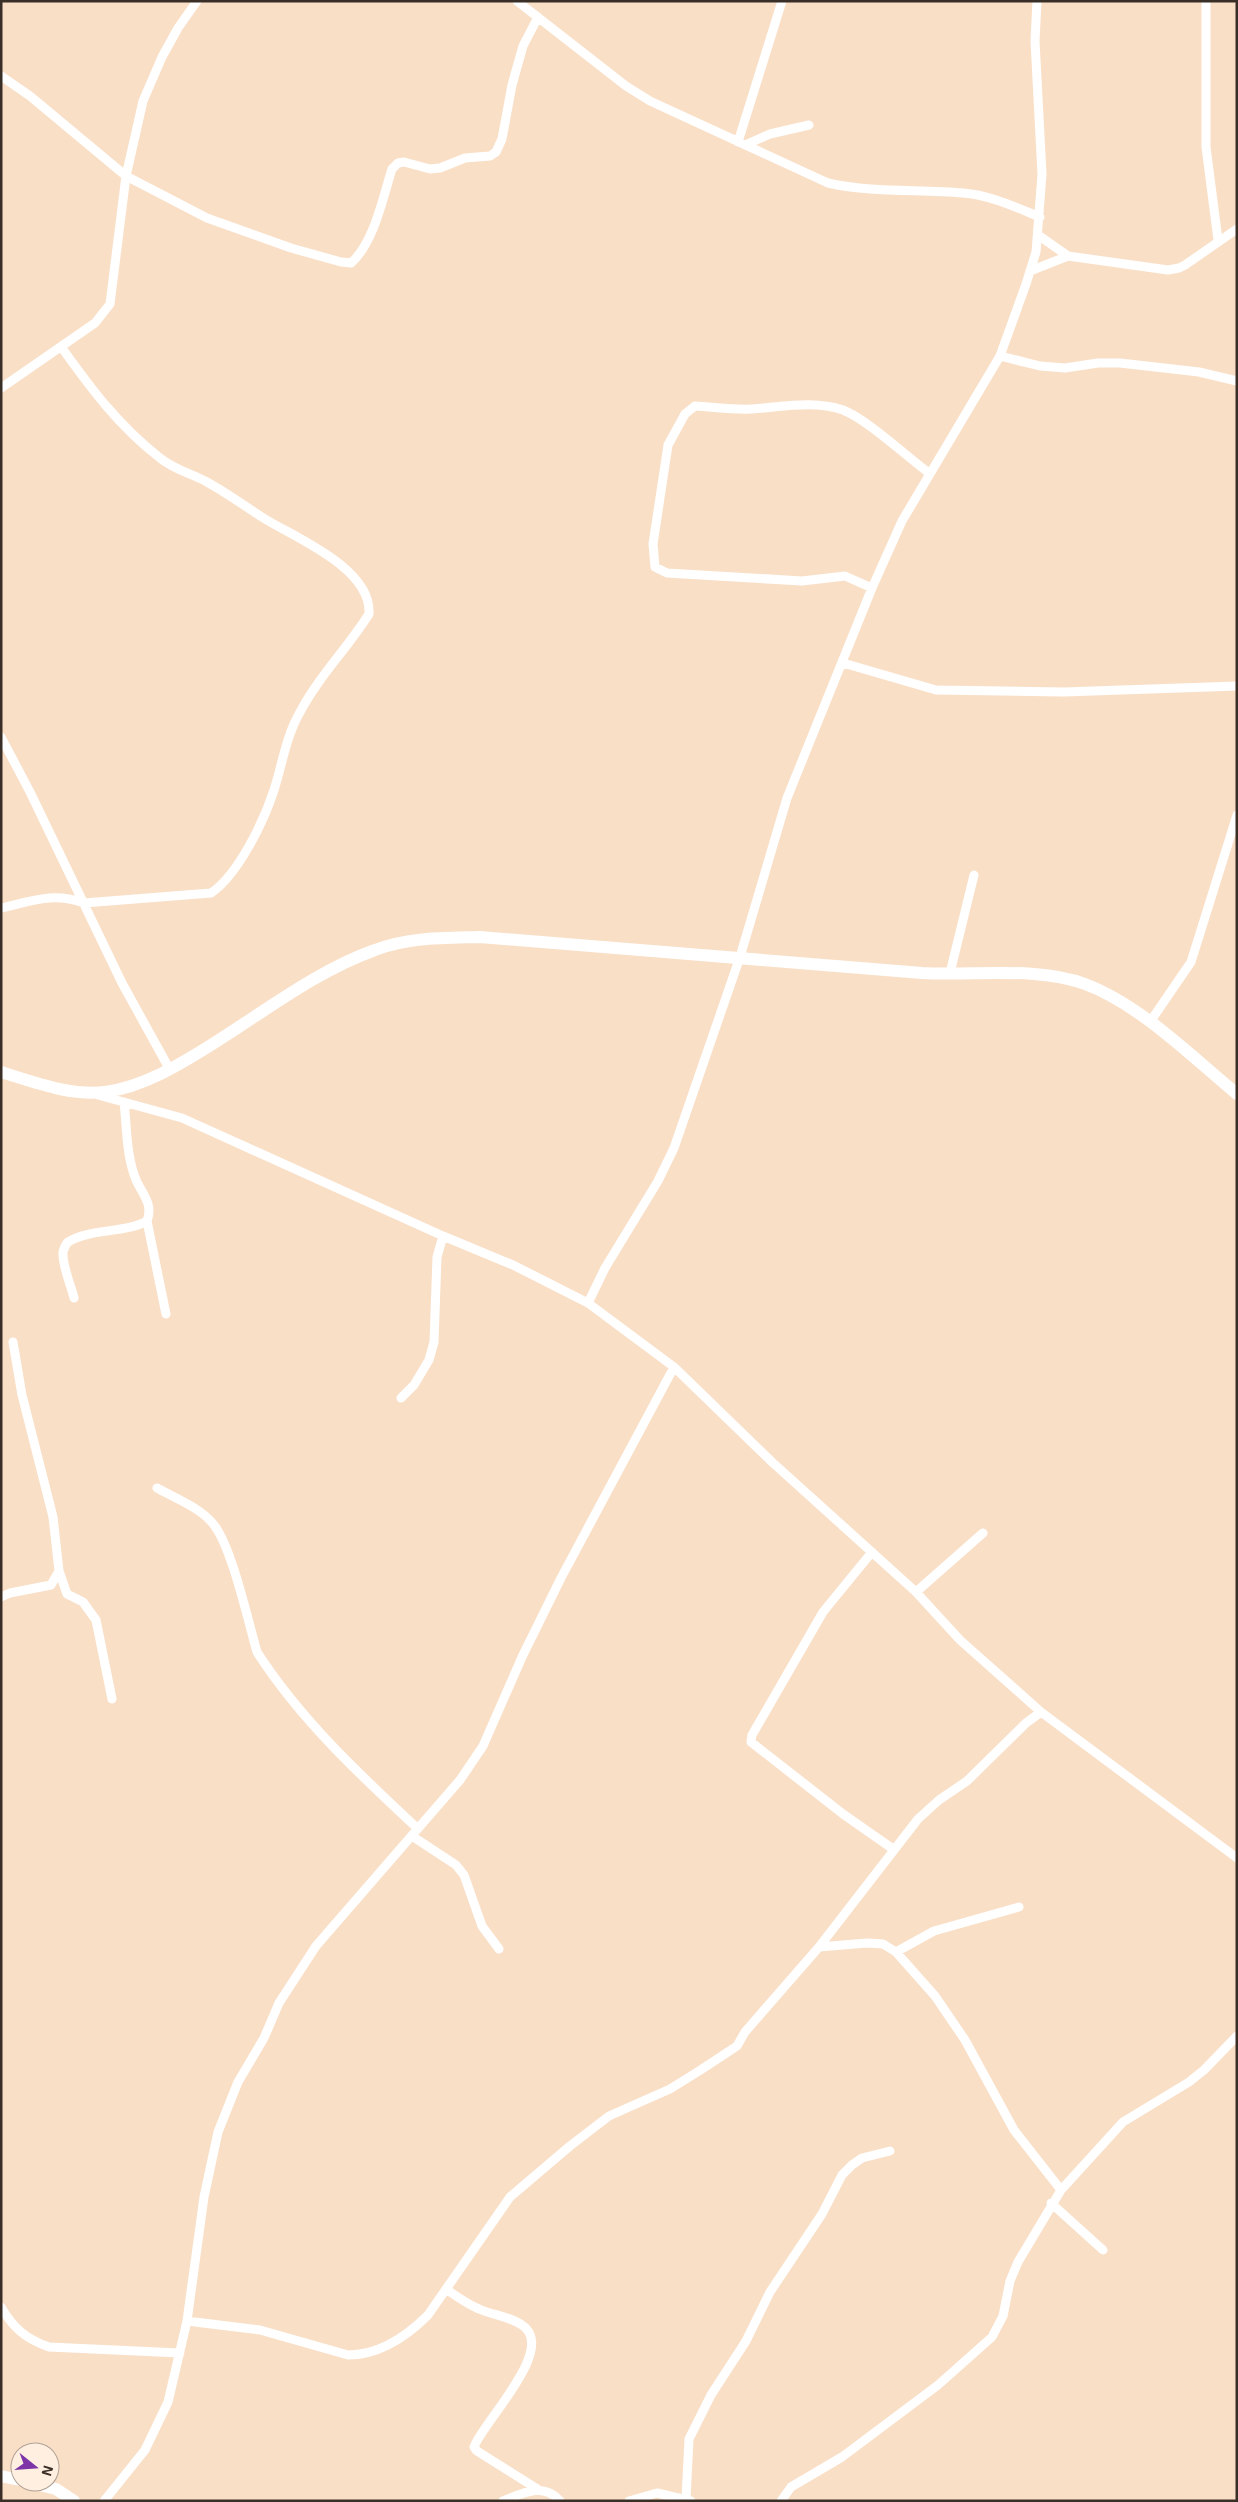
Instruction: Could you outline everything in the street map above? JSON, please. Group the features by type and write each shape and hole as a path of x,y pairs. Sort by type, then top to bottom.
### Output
{"main road":[{"path":"1,1072 54,1088 86,1092 104,1092 125,1087 170,1070 325,973 375,949 427,938 480,937 950,973 1049,976 1085,984 1112,997 1150,1022 1237,1094"},
{"path":"60,2492 74,2501"}],"street":[{"path":"1,388 96,323 110,304 126,176 143,100 162,57 178,28 197,1"},
{"path":"517,1 626,86 650,101 828,183 848,188 964,193 994,199 1040,217"},
{"path":"741,144 782,1"},
{"path":"588,1303 605,1268 658,1181 674,1148 740,957 787,798 872,588 902,521 929,473 975,402 1000,356 1030,271 1036,252 1042,174 1035,40 1037,1"},
{"path":"1206,1 1206,147 1218,240"},
{"path":"1,76 30,96 126,176 207,218 291,248 340,262 351,263 358,257 381,208 392,169 398,163 404,162 430,169 440,168 465,158 490,156 500,147 512,84 523,46 538,16"},
{"path":"741,144 770,134 809,125"},
{"path":"1038,235 1068,256 1152,269 1173,269 1190,262 1218,240 1237,229"},
{"path":"1030,271 1068,256"},
{"path":"1,908 51,897 66,897 84,903 211,893 221,887 247,848 264,813 274,790 297,716 313,688 359,631 369,614 370,604 363,588 344,568 321,551 278,527 209,482 156,454 130,433 103,405 62,348"},
{"path":"1000,356 1040,366 1065,368 1098,363 1120,363 1199,372 1237,381"},
{"path":"872,588 845,576 802,581 667,573 656,567 653,544 668,445 685,414 695,406 751,409 788,405 818,405 844,411 867,424 929,473"},
{"path":"843,663 936,690 1064,692 1237,686"},
{"path":"1,737 122,983 170,1070"},
{"path":"1150,1022 1191,962 1237,815"},
{"path":"950,973 974,875"},
{"path":"86,1092 182,1118 443,1236 512,1265 588,1303 674,1367 772,1462 916,1592 960,1640 1042,1712 1237,1858"},
{"path":"124,1102 132,1165 136,1180 148,1202 150,1212 148,1221 166,1314"},
{"path":"74,1298 63,1254 65,1246 69,1241 139,1226 148,1221"},
{"path":"402,1398 414,1384 429,1360 434,1342 437,1258 443,1236"},
{"path":"13,1342 22,1395 53,1517 59,1571 67,1594 83,1602 96,1620 112,1699"},
{"path":"104,2501 144,2450 168,2402 187,2321 206,2188 218,2132 238,2082 264,2038 279,2003 316,1946 460,1780 483,1746 522,1657 561,1578 674,1367"},
{"path":"157,1488 199,1512 214,1525 226,1548 257,1652 265,1665 308,1720 343,1758 415,1832 456,1865 464,1875 482,1926 499,1949"},
{"path":"916,1592 983,1533"},
{"path":"872,1552 823,1612 752,1735 751,1742 842,1814 893,1849"},
{"path":"1,1597 10,1593 51,1585 59,1571"},
{"path":"187,2321 260,2330 333,2352 360,2355 381,2349 412,2331 428,2315 510,2197 609,2116 670,2089 737,2046 751,2026 819,1947 918,1819 939,1800 967,1781 1026,1723 1042,1712"},
{"path":"896,1952 934,1932 1019,1907"},
{"path":"819,1947 883,1944 896,1952 935,1996 964,2040 1014,2130 1061,2190"},
{"path":"781,2501 790,2487 824,2470 870,2437 938,2385 992,2337 1003,2316 1010,2281 1018,2262 1051,2203 1061,2190 1123,2122 1196,2076 1237,2036"},
{"path":"628,2501 658,2493 689,2500 689,2439 711,2395 746,2342 770,2292 822,2214 842,2176 862,2158 890,2151"},
{"path":"1051,2203 1103,2250"},
{"path":"446,2289 479,2309 522,2325 530,2333 532,2344 528,2361 498,2411 482,2430 474,2447 477,2451 539,2490 554,2494 560,2501"},
{"path":"1,2307 9,2321 20,2333 32,2341 49,2347 180,2353"},
{"path":"503,2501 539,2490"}]}
